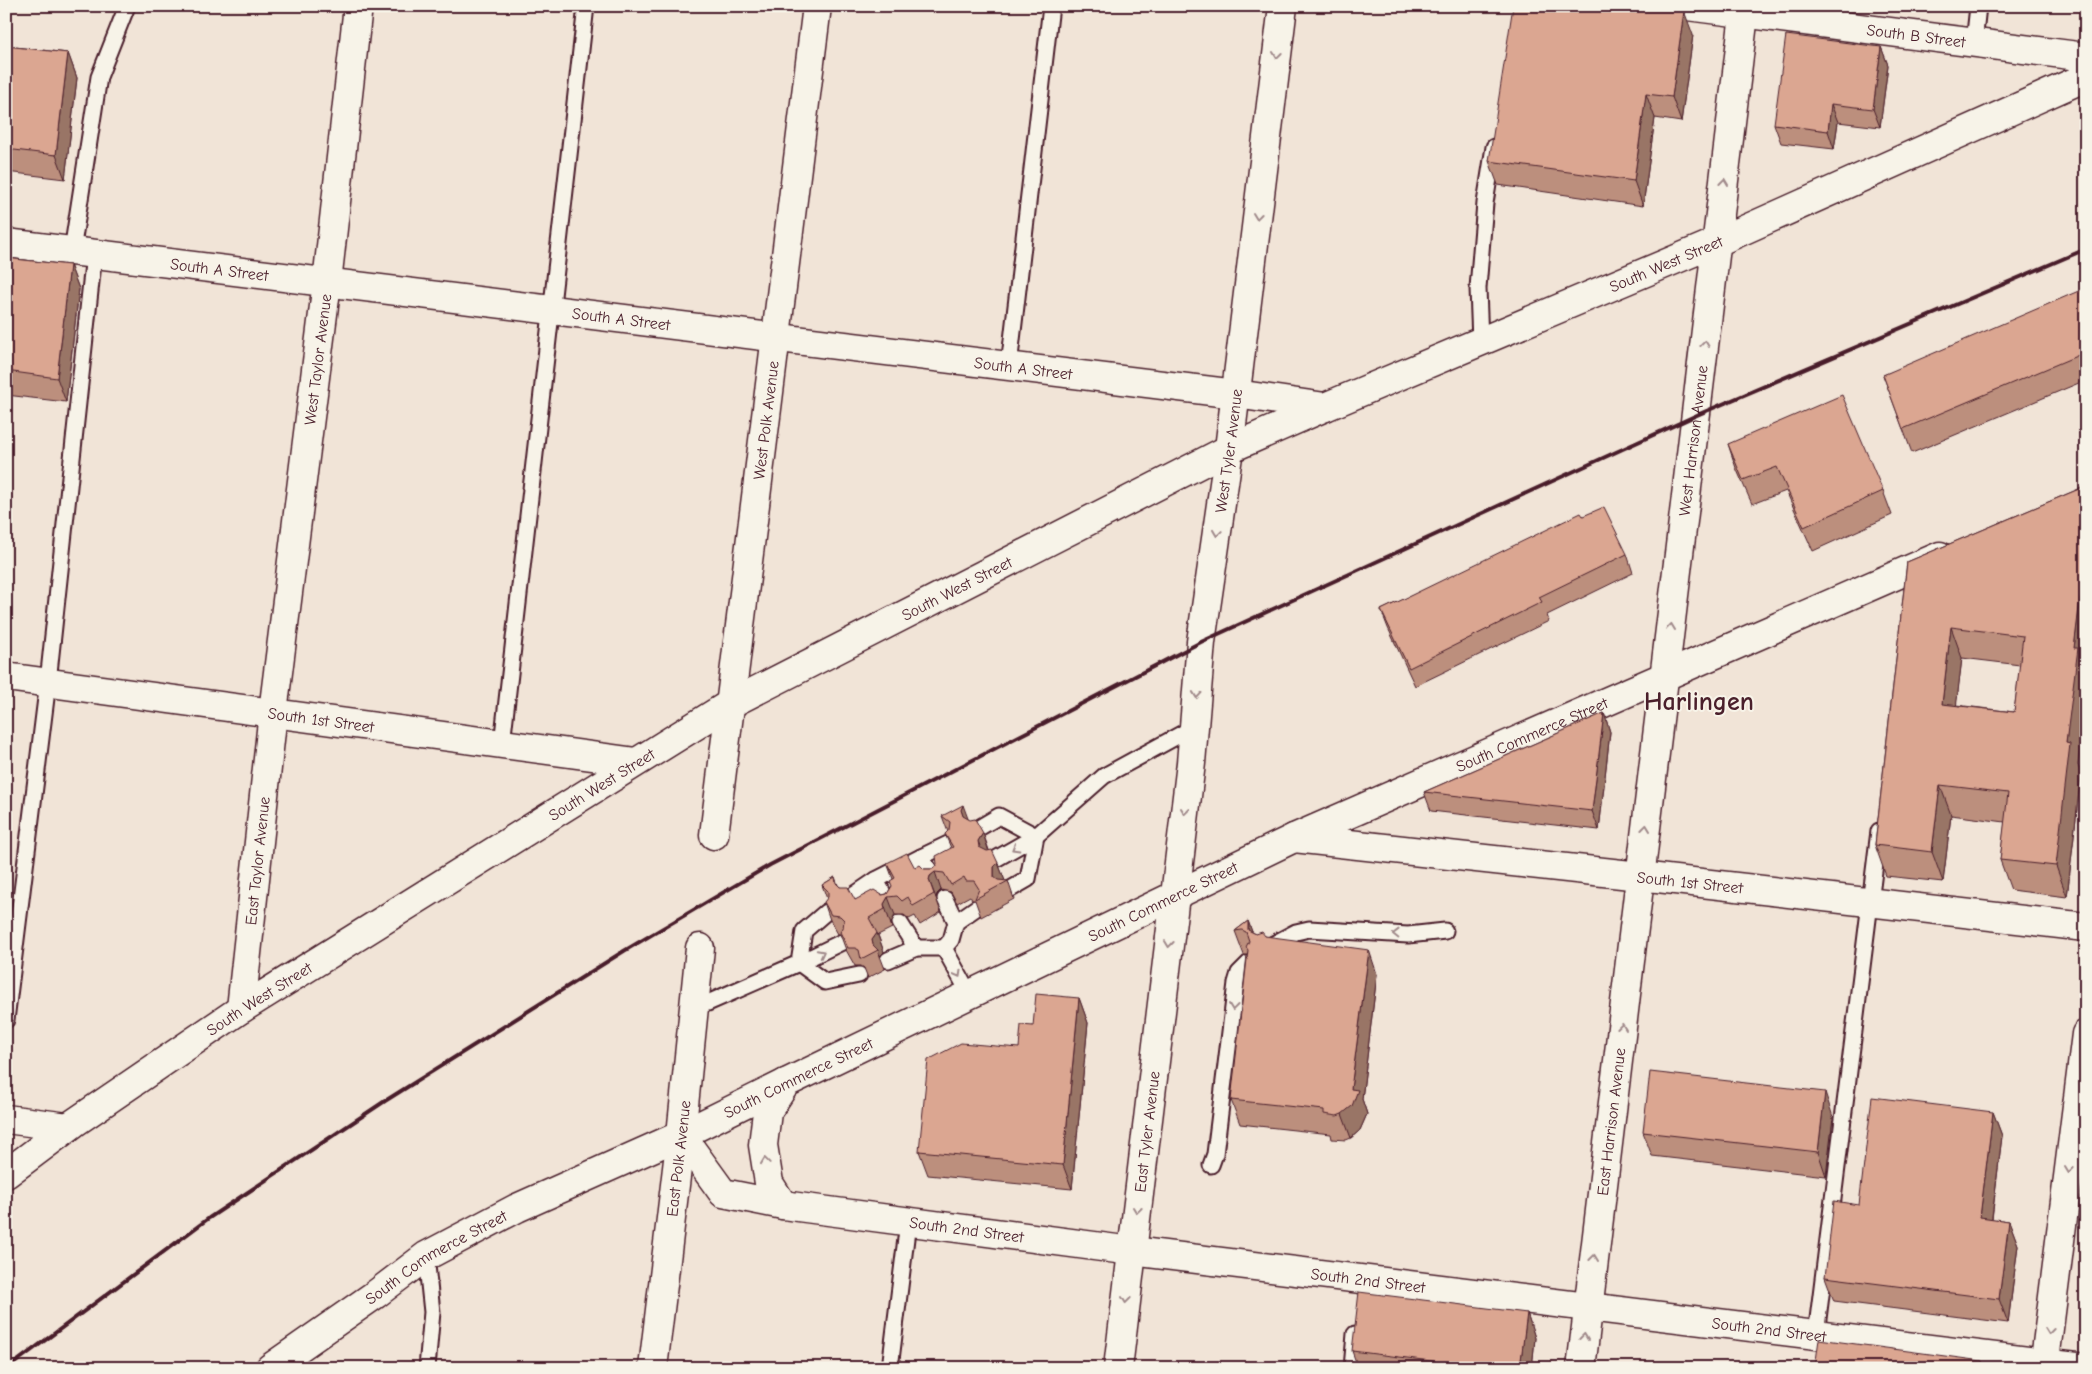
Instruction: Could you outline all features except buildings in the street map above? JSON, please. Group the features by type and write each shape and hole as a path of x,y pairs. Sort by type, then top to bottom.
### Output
{"street":[{"name":"West Taylor Avenue","path":"273,712 327,282 358,6"},
{"name":"West Polk Avenue","path":"714,835 817,6"},
{"name":"West Tyler Avenue","path":"1175,896 1194,727 1201,642 1229,449 1283,6"},
{"name":"South B Street","path":"1687,6 1745,10 2086,57"},
{"name":"West Harrison Avenue","path":"1640,876 1745,10"},
{"name":"South West Street","path":"6,1174 68,1127 241,1009 730,704 1229,449 1717,242 2086,77"},
{"name":"South A Street","path":"6,243 1236,394"},
{"path":"1236,394 1325,407"},
{"name":"South Commerce Street","path":"270,1368 376,1294 426,1256 517,1208 681,1135 1294,838 1665,675 1905,581 1959,548"},
{"name":"South 1st Street","path":"6,677 636,762"},
{"name":"East Taylor Avenue","path":"241,1009 273,712"},
{"name":"South 1st Street","path":"1294,838 2086,927"},
{"name":"East Harrison Avenue","path":"1581,1368 1640,876"},
{"name":"East Tyler Avenue","path":"1118,1368 1175,896"},
{"name":"East Polk Avenue","path":"653,1368 681,1135 700,948"},
{"path":"2045,1365 2086,1034"},
{"path":"783,1205 768,1183 763,1145 767,1112 786,1083"},
{"path":"6,1119 68,1127"},
{"name":"South 2nd Street","path":"681,1135 722,1193 783,1205 1132,1251 1362,1284 1588,1306 2045,1365 2085,1368"}],"lane":[{"path":"6,1020 48,682 99,77 127,6"},
{"path":"502,744 586,6"},
{"path":"1009,366 1051,6"},
{"path":"1974,43 1978,6"},
{"path":"1480,342 1478,288 1485,204 1496,135"},
{"path":"994,860 1036,836 1104,776 1194,727"},
{"path":"977,829 999,816 1036,836"},
{"path":"1816,1335 1881,818"},
{"path":"1009,890 1028,879 1036,836"},
{"path":"850,897 876,880 948,844"},
{"path":"921,857 935,879"},
{"path":"876,880 889,904"},
{"path":"945,899 956,922"},
{"path":"888,960 916,948 944,948 951,940 956,922 976,908"},
{"path":"800,963 804,932 826,912"},
{"path":"900,923 916,948"},
{"path":"1265,949 1296,932 1309,929 1408,935 1445,931"},
{"path":"694,1009 800,963 842,942"},
{"path":"944,948 970,995"},
{"path":"1210,1166 1215,1154 1236,983 1239,973 1249,962"},
{"path":"800,963 825,982 859,975"},
{"path":"890,1368 908,1222"},
{"path":"426,1256 432,1312 427,1368"},
{"path":"1352,1368 1357,1318"}],"railway":[{"path":"8,1368 209,1218 385,1101 624,951 770,865 1201,642 1697,415 2086,249"}],"district":[{"name":"Harlingen","path":"1699,701"}]}
